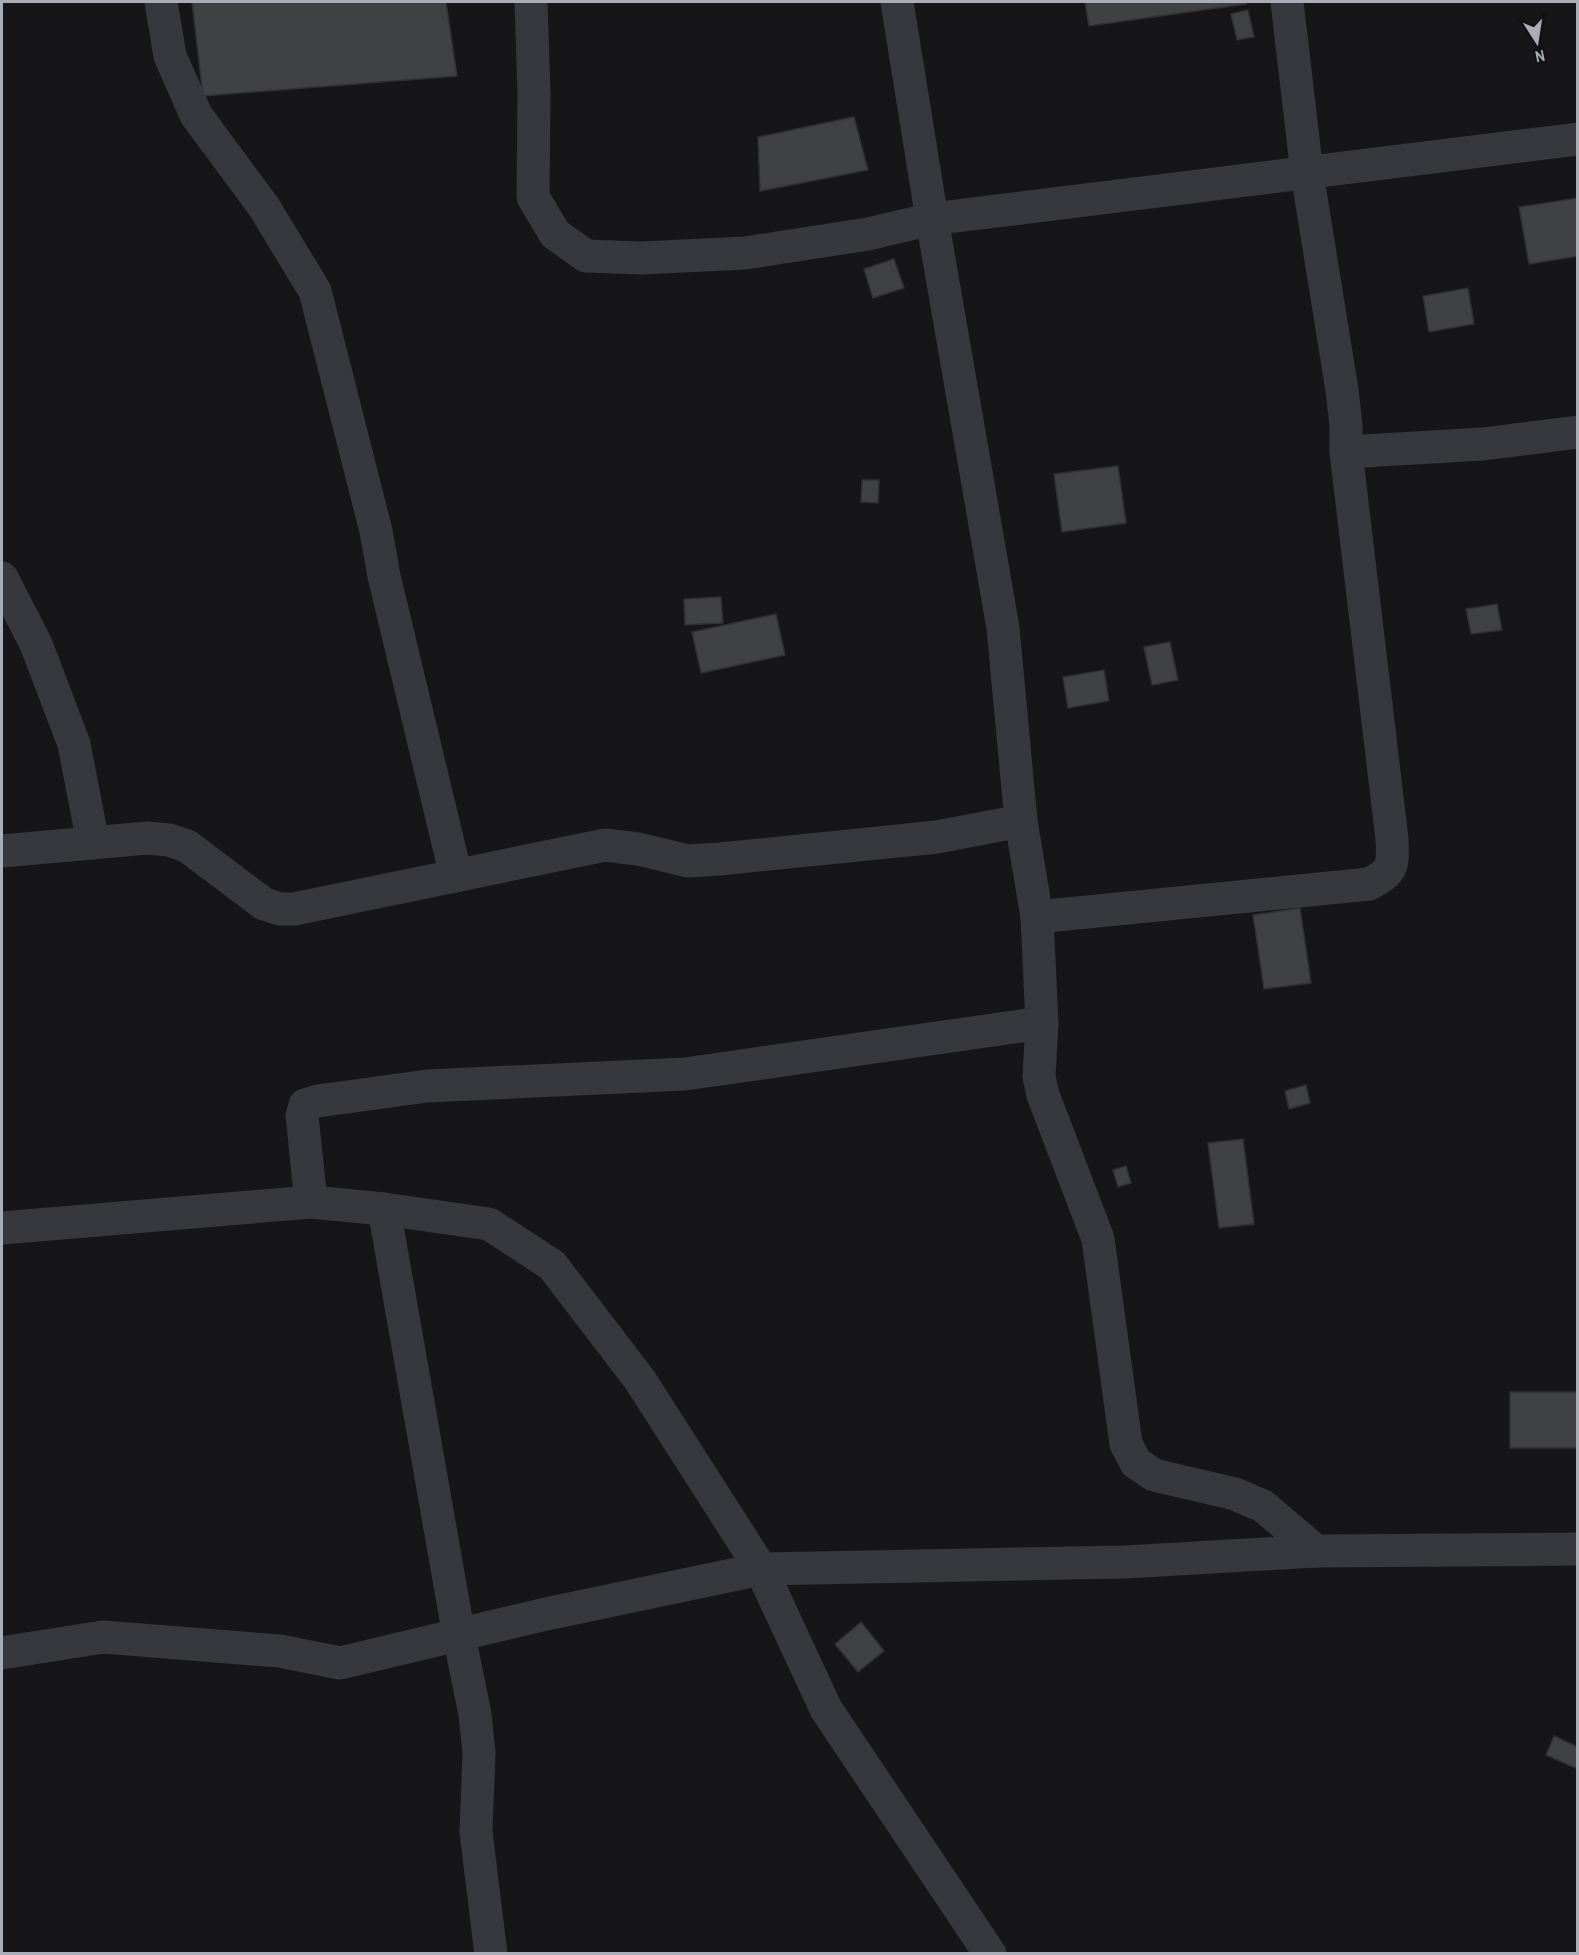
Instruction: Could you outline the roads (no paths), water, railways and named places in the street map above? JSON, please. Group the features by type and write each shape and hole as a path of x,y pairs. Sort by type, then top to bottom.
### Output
{"street":[{"path":"161,2 170,56 196,115 264,207 315,291 375,531 456,876"},
{"path":"531,2 534,94 533,197 555,234 586,256 642,258 745,253 868,234 932,219 1578,139"},
{"path":"897,2 1003,628 1021,821 1037,917 1042,1023 1039,1077 1043,1095 1098,1239 1126,1444 1136,1462 1154,1475 1235,1494 1263,1506 1316,1551"},
{"path":"1037,917 1369,884 1385,876 1393,864 1346,452 1342,390 1307,173 1287,2"},
{"path":"1346,452 1483,444 1578,432"},
{"path":"2,578 36,644 74,744 93,843"},
{"path":"2,851 147,838 169,840 187,846 264,904 280,909 294,909 605,845 638,849 688,861 937,837 1021,821"},
{"path":"311,1202 302,1116 305,1105 318,1101 428,1086 685,1074 1042,1023"},
{"path":"2,1228 311,1202 384,1209 489,1224 552,1265 640,1380 762,1569 826,1709 990,1953"},
{"path":"384,1209 459,1636 475,1714 479,1753 476,1832 491,1953"},
{"path":"2,1653 103,1637 280,1651 340,1663 546,1614 762,1569 1126,1562 1316,1551 1578,1549"}]}
